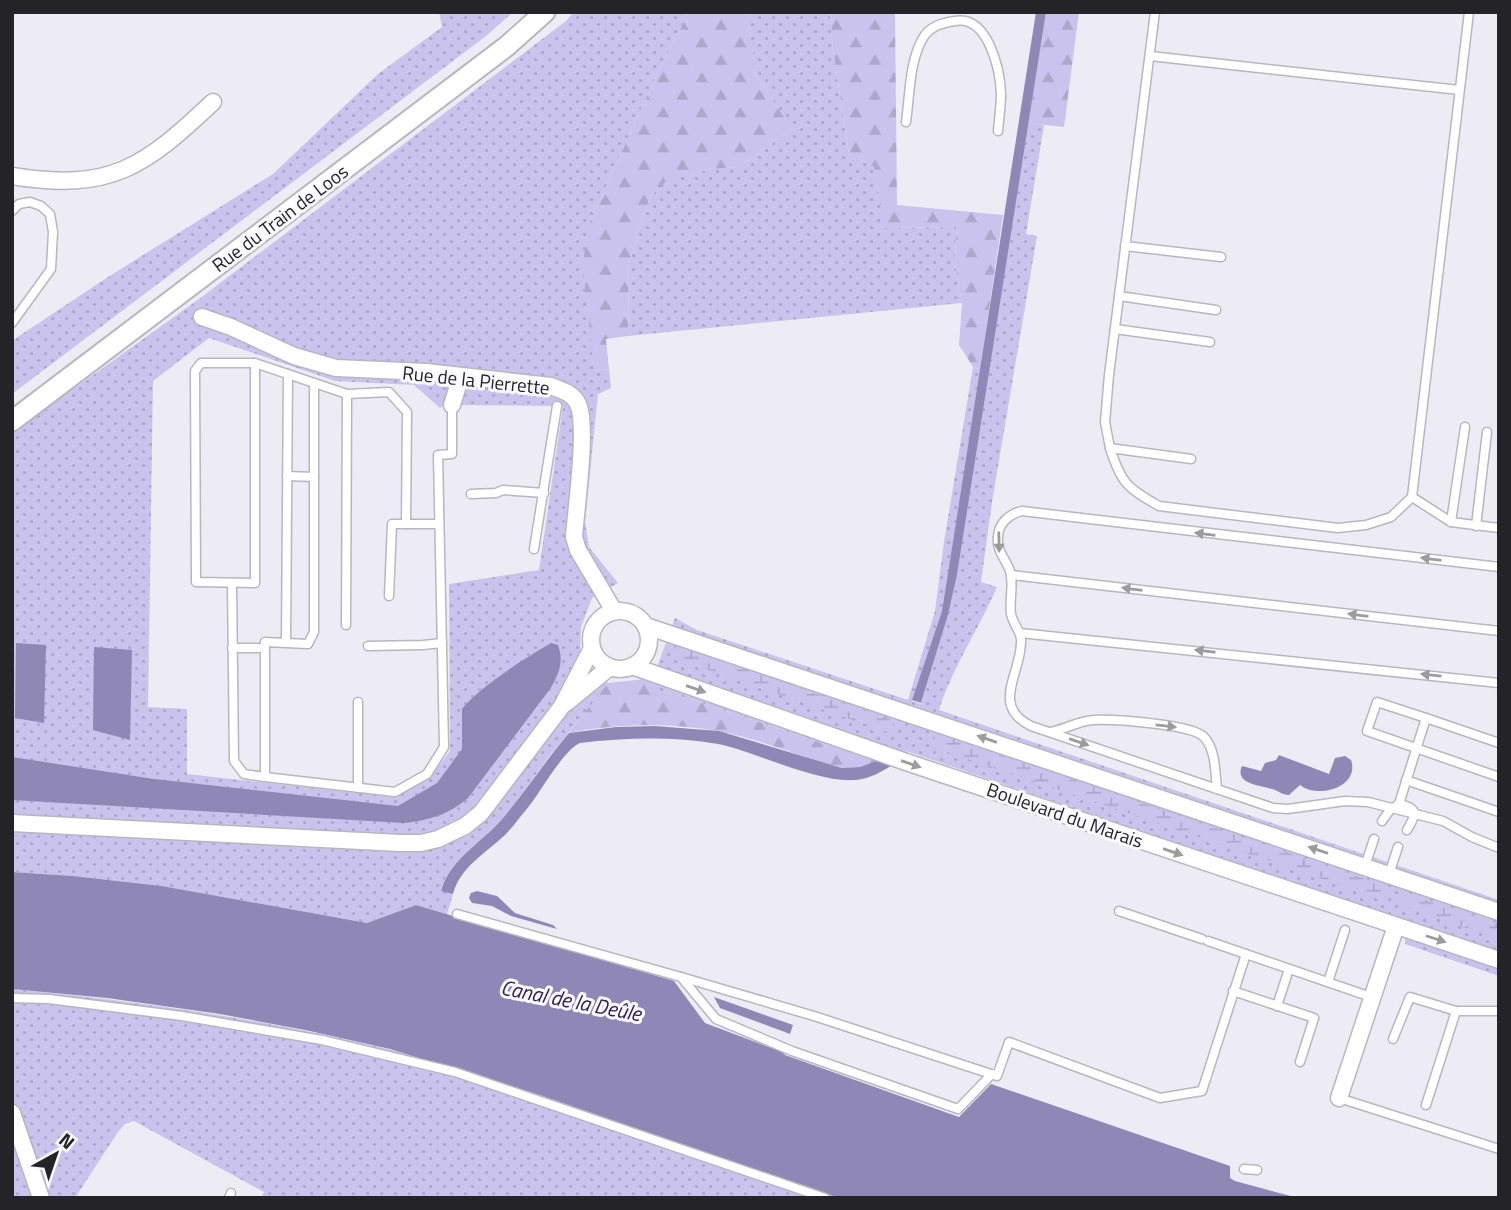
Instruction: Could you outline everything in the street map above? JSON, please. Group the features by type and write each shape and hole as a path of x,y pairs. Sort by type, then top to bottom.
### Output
{"street":[{"name":"Rue du Train de Loos","path":"12,421 470,75 545,12"},
{"path":"12,176 74,181 117,172 155,153 214,102"},
{"name":"Rue de la Pierrette","path":"202,317 231,327 294,356 336,368 426,372 558,388 574,398 583,424 574,537 578,550 614,611"},
{"path":"452,405 460,376"},
{"path":"557,406 558,388"},
{"path":"646,626 649,644 640,661 632,666 610,667 596,656 590,638 597,621 614,611 632,613 646,626 1499,912"},
{"path":"12,823 388,843 431,841 457,830 481,813 562,706 592,648"},
{"name":"Boulevard du Marais","path":"632,666 909,763 1499,960"},
{"path":"562,706 610,667"},
{"path":"1339,1098 1396,926"},
{"path":"12,1114 41,1198"}],"lane":[{"path":"1155,12 1105,422 1118,474 1136,493 1159,506 1338,528 1366,525 1391,517 1412,497 1469,12"},
{"path":"906,122 914,60 924,36 939,24 960,16 978,26 990,42 1001,92 998,131"},
{"path":"1150,56 1459,90"},
{"path":"12,321 51,269 53,232 50,214 41,206 30,202 14,204"},
{"path":"1125,246 1221,257"},
{"path":"1119,296 1216,310"},
{"path":"1115,329 1210,342"},
{"path":"255,363 255,583 196,582 195,371 201,363 255,363 347,394 389,392 407,412 406,524"},
{"path":"286,642 288,374"},
{"path":"265,777 265,642 308,644 314,632 314,383"},
{"path":"346,625 347,394"},
{"path":"232,583 234,761 244,774 395,792 427,774 444,747 438,455 452,454 452,405"},
{"path":"534,549 557,406"},
{"path":"1451,522 1465,427"},
{"path":"1476,526 1487,432"},
{"path":"1110,448 1191,459"},
{"path":"287,476 314,477"},
{"path":"471,494 496,493 503,490 544,493"},
{"path":"1412,497 1451,522 1499,528"},
{"path":"1499,567 1022,511 1006,518 999,528 997,538 1000,555 1011,575 1013,623 1020,633 1019,656 1009,689 1018,719 1273,808 1288,809 1346,802 1396,805 1415,815 1443,821 1499,848"},
{"path":"389,596 392,524 439,524"},
{"path":"1011,575 1499,631"},
{"path":"1020,633 1499,682"},
{"path":"368,646 442,643"},
{"path":"232,648 264,648"},
{"path":"358,702 358,788"},
{"path":"1499,743 1377,702 1367,731 1499,777"},
{"path":"1382,821 1396,805 1426,718"},
{"path":"1051,732 1092,720 1186,728 1198,732 1206,738 1211,748 1217,789"},
{"path":"1406,780 1499,812"},
{"path":"1408,830 1415,815"},
{"path":"1365,866 1374,839"},
{"path":"1389,874 1398,847"},
{"path":"1119,911 1371,997"},
{"path":"457,914 814,1016 997,1076 1009,1042 1160,1098 1202,1091 1246,954"},
{"path":"1328,982 1345,930"},
{"path":"1277,1006 1289,969"},
{"path":"681,977 716,1019 792,1051 958,1109 992,1074"},
{"path":"1233,991 1314,1018 1300,1062"},
{"path":"1393,1039 1410,997 1456,1011 1499,1011"},
{"path":"12,998 49,999 182,1016 322,1040 455,1072 825,1198"},
{"path":"1426,1105 1456,1011"},
{"path":"1339,1098 1499,1150"},
{"path":"1244,1169 1257,1170"}],"green space":[{"path":"439,12 513,12 486,36 12,394 12,343 16,338 273,174 378,74 442,27"},
{"path":"574,12 689,12 660,68 587,228 595,371 609,369 611,388 598,394 585,521 589,547 618,583 592,598 581,627 580,658 608,683 506,814 451,870 441,890 453,894 447,914 416,905 367,923 162,886 12,872 12,433 199,299 566,21","holes":["209,338 335,381 414,385 440,408 444,405 563,406 539,570 449,584 450,751 430,777 395,797 187,774 187,709 148,707 153,381"]},
{"path":"689,12 747,12 756,75 792,129 739,167 711,169 666,181 650,197 629,264 628,336 606,339 609,369 594,371 583,268 587,228 660,68"},
{"path":"747,12 830,12 849,154 874,167 885,228 956,227 955,265 962,303 628,336 629,264 650,197 665,181 711,169 739,167 792,129 756,75"},
{"path":"830,12 895,12 897,205 1003,215 980,369 973,367 959,345 962,303 955,265 956,227 884,228 874,167 849,154"},
{"path":"1046,12 1079,12 1064,127 1028,123"},
{"path":"1028,123 1044,125 1026,234 1037,236 981,582 997,587 951,678 939,710 1499,900 1499,976 1405,944 1405,921 906,751 891,766 680,696 654,690 653,678 675,618 697,630 908,700 935,611 973,367 980,369 942,611 912,701 921,704 957,575"},
{"path":"676,645 894,721 890,733 672,657"},
{"path":"653,678 655,690 876,761 860,767 842,768 734,734 682,727 624,726 569,733 608,683"},
{"path":"936,733 1389,887 1385,900 932,747"},
{"path":"1402,892 1499,924 1499,939 1398,905"},
{"path":"12,989 201,1012 388,1049 559,1099 839,1198 261,1198 264,1192 134,1121 125,1124 118,1132 75,1198 13,1198"}],"water":[{"path":"1036,12 1046,12 957,575 948,615 921,703 912,700 942,611"},
{"path":"16,643 46,645 44,723 15,718"},
{"path":"551,643 558,645 560,662 550,689 468,798 446,813 430,818 404,823 12,800 12,757 154,779 398,806 437,783 462,749 462,709 470,700 504,673"},
{"path":"94,647 132,650 130,740 93,730"},
{"path":"655,726 719,731 842,768 860,767 876,761 891,766 866,778 847,780 810,774 734,748 701,741 649,739 580,743 566,754 508,832 461,876 453,894 441,891 445,879 459,860 503,818 569,733 616,727"},
{"path":"1279,755 1329,774 1335,758 1345,756 1351,760 1351,775 1341,786 1333,789 1309,790 1300,785 1289,795 1250,783 1242,777 1242,766 1261,771 1265,763 1276,760"},
{"name":"Canal de la Deûle","path":"12,872 162,886 367,923 416,905 674,981 705,1023 785,1055 959,1117 991,1084 1230,1166 1230,1178 1235,1181 1298,1198 839,1198 537,1094 390,1049 220,1014 107,998 12,989"},
{"path":"477,891 497,896 515,913 553,925 557,929 511,916 492,906 472,903 469,898 471,893"},
{"path":"714,997 793,1025 790,1034 720,1008"}]}
